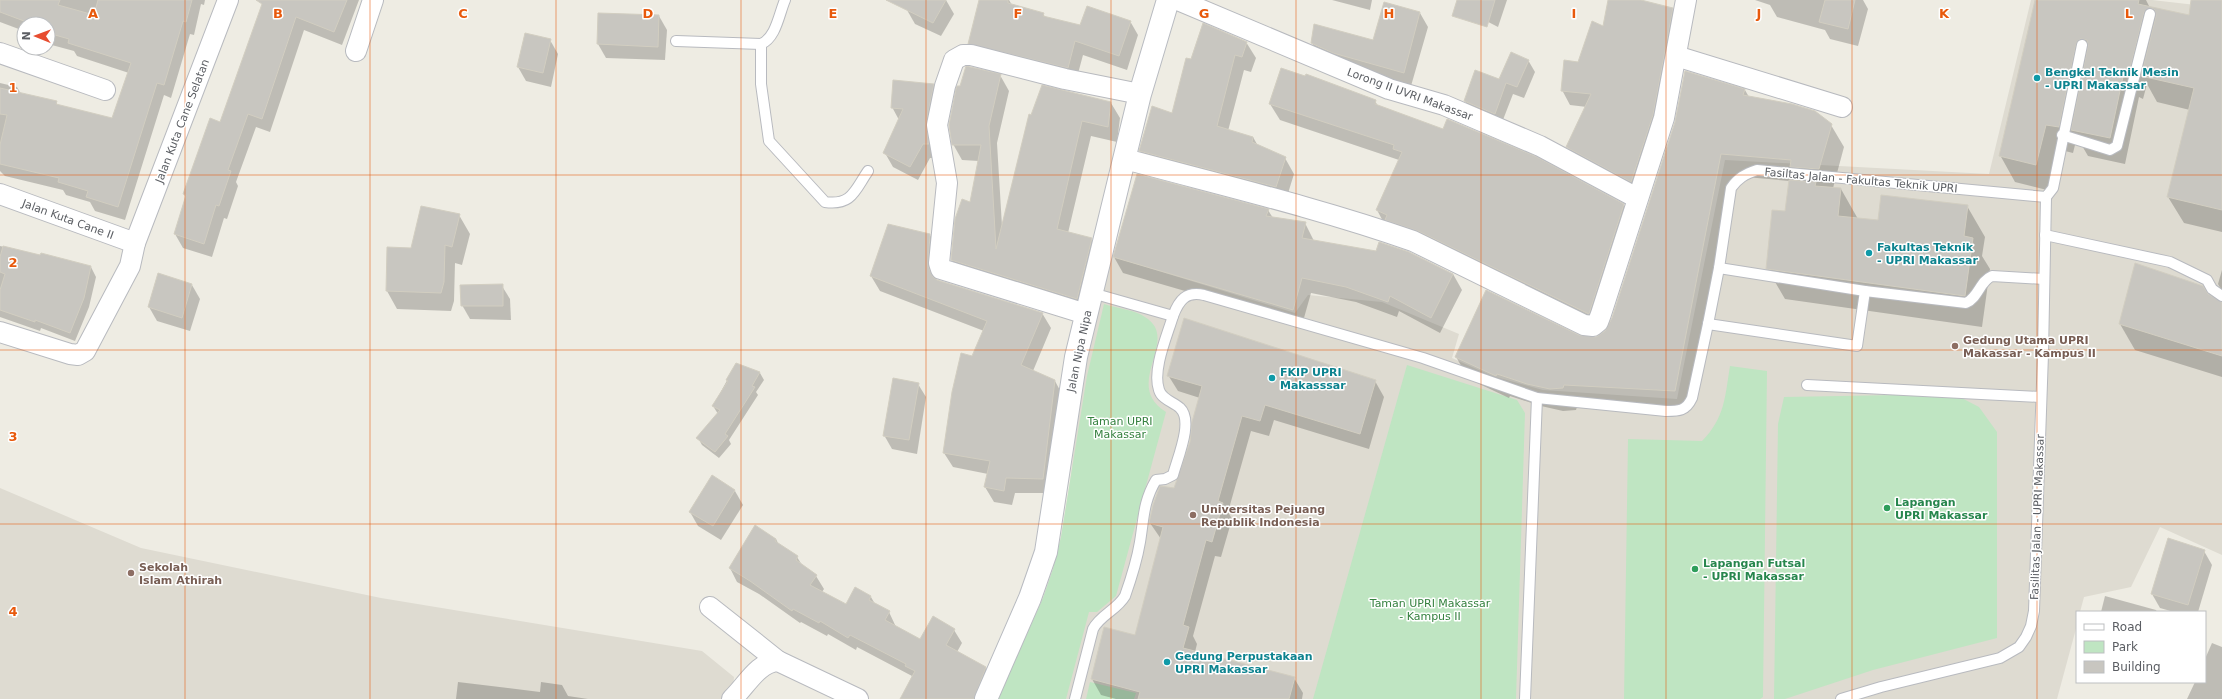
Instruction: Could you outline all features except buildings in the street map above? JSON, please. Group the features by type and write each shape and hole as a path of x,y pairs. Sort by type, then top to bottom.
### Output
{"street":[{"name":"Jalan Kuta Cane Selatan","path":"0,332 70,354 82,353 114,298 130,266 135,243 228,0"},
{"path":"356,51 373,0"},
{"name":"Jalan Nipa Nipa","path":"986,699 1028,604 1046,552 1076,357 1140,94 1168,0"},
{"name":"Lorong II UVRI Makassar","path":"1178,0 1389,89 1444,105 1540,146 1637,198"},
{"path":"1125,159 1328,213 1413,241 1590,327 1596,325 1601,314 1637,198 1664,118 1686,0"},
{"path":"0,53 105,90"},
{"path":"1086,314 941,269 939,263 947,183 937,125 945,86 954,60 963,55 971,55 1065,79 1140,94"},
{"path":"1676,56 1842,107"},
{"name":"Jalan Kuta Cane II","path":"0,194 135,243"},
{"path":"710,606 778,661 858,699"},
{"path":"732,699 762,666 770,662 778,661"}],"lane":[{"path":"676,41 761,44 768,41 785,0"},
{"path":"2062,135 2110,150 2117,146 2150,14"},
{"path":"761,44 761,84 769,142 825,202 843,203 851,198 868,171"},
{"path":"2046,197 2053,188 2062,135 2082,45"},
{"name":"Fasiltas Jalan - Fakultas Teknik UPRI","path":"1075,699 1093,629 1098,620 1121,602 1124,596 1140,542 1141,523 1148,497 1156,480 1165,479 1173,475 1186,429 1184,414 1179,407 1172,404 1159,392 1156,375 1178,302 1186,296 1195,293 1204,295 1423,358 1537,398 1679,411 1688,407 1692,398 1719,268 1731,188 1742,176 1756,170 2046,197"},
{"name":"Fasilitas Jalan - UPRI Makassar","path":"1841,699 1881,687 2000,658 2015,650 2026,637 2031,626 2034,611 2046,197"},
{"path":"2045,235 2170,262 2207,280 2212,289 2222,296"},
{"path":"1719,268 1865,291 1966,303 1973,299 1987,278 1992,276 2044,279"},
{"path":"1708,324 1857,346 1865,291"},
{"path":"1092,293 1173,316"},
{"path":"1808,385 2040,398"},
{"path":"1524,699 1537,398"}],"shaded area":[{"name":"Gedung Utama UPRI Makassar - Kampus II","path":"2031,0 2152,0 2222,8 2222,555 2160,527 2131,587 2084,597 2080,611 2076,611 2076,629 2057,699 998,699 1043,598 1053,569 1061,537 1070,482 1082,378 1110,256 1295,313 1308,295 1382,302 1459,334 1452,358 1492,376 1543,390 1677,399 1725,160 1989,174"},
{"name":"Sekolah Islam Athirah","path":"0,488 141,548 381,598 702,651 734,677 732,699 0,699"}],"green space":[{"name":"Taman UPRI Makassar","path":"1104,304 1141,315 1155,327 1158,338 1149,376 1149,389 1154,401 1166,412 1116,596 1097,612 1089,612 1066,699 998,699 1043,598 1053,569 1061,537 1087,376"},
{"name":"Taman UPRI Makassar - Kampus II","path":"1407,365 1517,400 1525,413 1516,699 1313,699"},
{"name":"Lapangan Futsal - UPRI Makassar","path":"1730,366 1767,371 1763,697 1760,699 1624,699 1628,439 1702,441 1710,432 1720,415 1725,397"},
{"name":"Lapangan UPRI Makassar","path":"1954,394 1979,407 1997,432 1997,638 1873,670 1785,699 1774,699 1778,424 1784,397"},
{"path":"1090,682 1136,693 1134,699 1086,699"}],"place":[{"name":"Bengkel Teknik Mesin - UPRI Makassar","path":"2037,78"},
{"name":"Fakultas Teknik - UPRI Makassar","path":"1869,253"},
{"name":"Gedung Utama UPRI Makassar - Kampus II","path":"1955,346"},
{"name":"FKIP UPRI Makasssar","path":"1272,378"},
{"name":"Lapangan UPRI Makassar","path":"1887,508"},
{"name":"Universitas Pejuang Republik Indonesia","path":"1193,515"},
{"name":"Lapangan Futsal - UPRI Makassar","path":"1695,569"},
{"name":"Sekolah Islam Athirah","path":"131,573"},
{"name":"Gedung Perpustakaan UPRI Makassar","path":"1167,662"}]}
